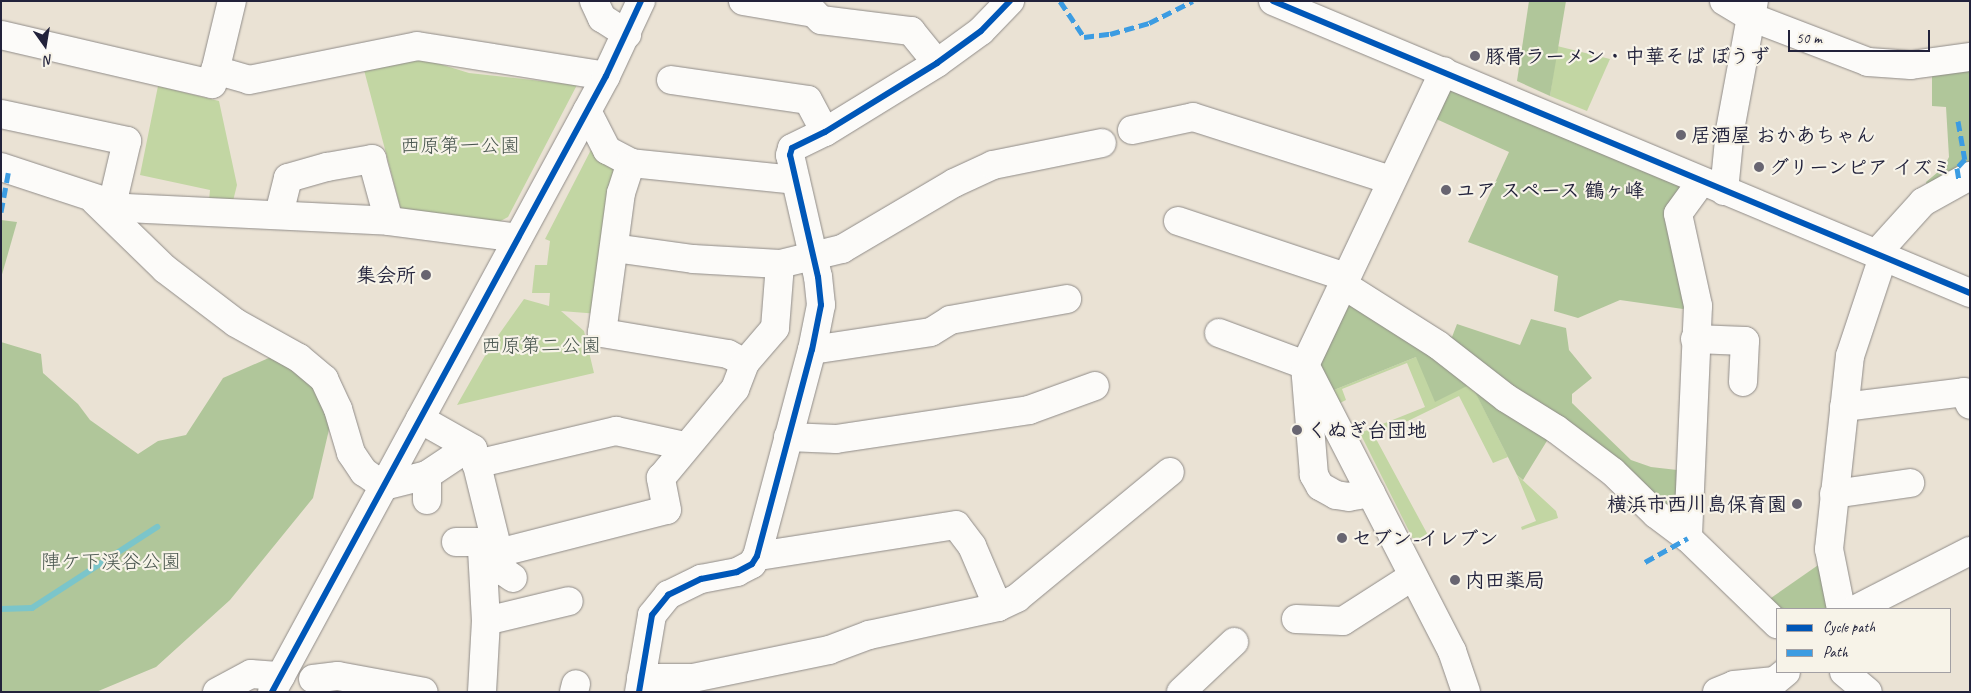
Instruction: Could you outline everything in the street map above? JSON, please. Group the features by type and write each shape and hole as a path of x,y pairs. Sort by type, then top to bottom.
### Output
{"street":[{"path":"1,35 212,84 232,1"},
{"path":"594,1 602,18 627,34"},
{"path":"279,678 606,76 641,1"},
{"path":"743,1 814,13 821,20 911,31 937,63"},
{"path":"1010,1 982,32 937,63 825,132 792,148 790,155 814,257 821,305 812,350 757,556 752,564 737,572 701,579 668,594 652,615 640,685 693,678 829,650 869,636 998,607 1017,598 1170,472"},
{"path":"1274,1 1444,71 1712,187 1970,293"},
{"path":"1724,1 1752,9 1868,62 1911,65 1970,57"},
{"path":"1688,538 1695,339 1698,306 1678,214 1712,187 1730,130 1752,9"},
{"path":"215,70 249,80 417,46 606,76"},
{"path":"1371,493 1349,497 1336,495 1320,486 1314,475 1305,365 1390,180 1444,71"},
{"path":"671,80 808,100 825,132"},
{"path":"587,110 607,150 631,163 795,180"},
{"path":"1,114 127,140 103,202"},
{"path":"1132,130 1193,117 1390,180"},
{"path":"614,248 693,259 780,264 814,257 842,250 954,183 993,165 1102,143"},
{"path":"279,214 288,178 372,159 389,221"},
{"path":"631,163 621,193 602,333 728,354 745,363"},
{"path":"1,167 103,202 389,221 518,238"},
{"path":"1841,608 1829,549 1850,356 1880,256 1923,202 1970,176"},
{"path":"103,202 165,268 236,323 300,358 324,379 338,409 351,453 364,472 384,486 427,487 473,456 616,431 685,446"},
{"path":"1178,222 1343,281 1438,345 1506,398 1556,429 1613,472 1656,514 1688,538 1776,623"},
{"path":"456,542 477,542 493,550 666,510 661,478 685,446 735,389 745,363 776,328 780,264"},
{"path":"812,350 931,332 950,320 1067,299"},
{"path":"1219,334 1305,365 1452,651 1466,692"},
{"path":"1695,339 1745,341 1743,382"},
{"path":"788,437 836,439 1029,410 1095,386"},
{"path":"1844,407 1964,392 1970,405"},
{"path":"420,419 473,456 493,550 503,571 513,578"},
{"path":"1834,494 1910,483"},
{"path":"757,556 956,525 972,546 998,607"},
{"path":"482,692 493,550"},
{"path":"1858,608 1970,551"},
{"path":"1296,619 1343,621 1413,576"},
{"path":"486,621 569,601"},
{"path":"1181,692 1234,642"},
{"path":"1717,692 1734,685 1760,688 1775,681 1785,673"},
{"path":"217,692 251,674 319,685 338,676 414,691"}],"green space":[{"path":"1529,1 1566,1 1550,96 1517,81"},
{"path":"1557,46 1610,59 1587,111 1550,96"},
{"name":"西原第一公園","path":"420,58 469,73 577,85 508,217 495,224 401,210 364,70"},
{"path":"1970,63 1970,171 1929,192 1926,182 1944,167 1949,157 1946,107 1932,106 1932,71"},
{"path":"158,86 219,101 237,185 233,201 209,201 210,190 140,175"},
{"path":"1459,88 1685,188 1690,310 1620,300 1578,318 1554,311 1558,276 1468,242 1509,152 1434,118 1447,91"},
{"name":"西原第二公園","path":"595,142 619,168 599,314 561,311 584,331 594,373 457,405 490,347 524,299 549,306 550,293 532,293 535,265 547,265 550,241 545,239"},
{"path":"1,220 17,222 1,278"},
{"path":"1354,285 1452,337 1457,324 1520,345 1531,319 1566,328 1569,350 1592,378 1572,394 1572,403 1631,460 1651,467 1686,471 1682,527 1553,431 1523,480 1517,475 1471,384 1435,402 1416,357 1329,392 1320,375 1319,358"},
{"name":"陣ケ下渓谷公園","path":"1,342 41,354 43,373 78,404 90,420 138,454 158,441 186,435 223,378 280,353 309,373 331,421 313,498 230,600 156,667 96,692 1,692"},
{"path":"1416,357 1471,383 1508,457 1493,463 1459,396 1375,437 1429,537 1415,543 1360,433 1425,407 1407,363 1342,389 1346,400 1336,405 1329,392"},
{"path":"1517,475 1556,511 1558,518 1522,530 1521,527 1536,521"},
{"path":"1824,561 1833,608 1777,608 1768,600"}],"waterway":[{"path":"1,609 32,608 157,527"}],"marked path":[{"path":"1060,1 1084,37 1110,34 1149,23 1193,1"},
{"path":"1958,121 1965,159 1957,168 1959,181"},
{"path":"1,212 9,169"},
{"path":"1645,562 1688,538"}],"cycle path":[{"path":"272,692 606,76 641,1"},
{"path":"639,692 652,615 668,595 701,579 737,572 752,564 757,556 812,350 821,305 818,277 790,155 792,148 825,132 937,63 981,31 1010,1"},
{"path":"1273,1 1970,293"}],"place":[{"name":"豚骨ラーメン・中華そば ぼうず","path":"1475,56"},
{"name":"居酒屋 おかあちゃん","path":"1681,135"},
{"name":"グリーンピア イズミ","path":"1759,167"},
{"name":"ユア スペース 鶴ヶ峰","path":"1446,190"},
{"name":"集会所","path":"426,275"},
{"name":"くぬぎ台団地","path":"1297,430"},
{"name":"横浜市西川島保育園","path":"1797,504"},
{"name":"セブン-イレブン","path":"1342,538"},
{"name":"内田薬局","path":"1455,580"}]}
